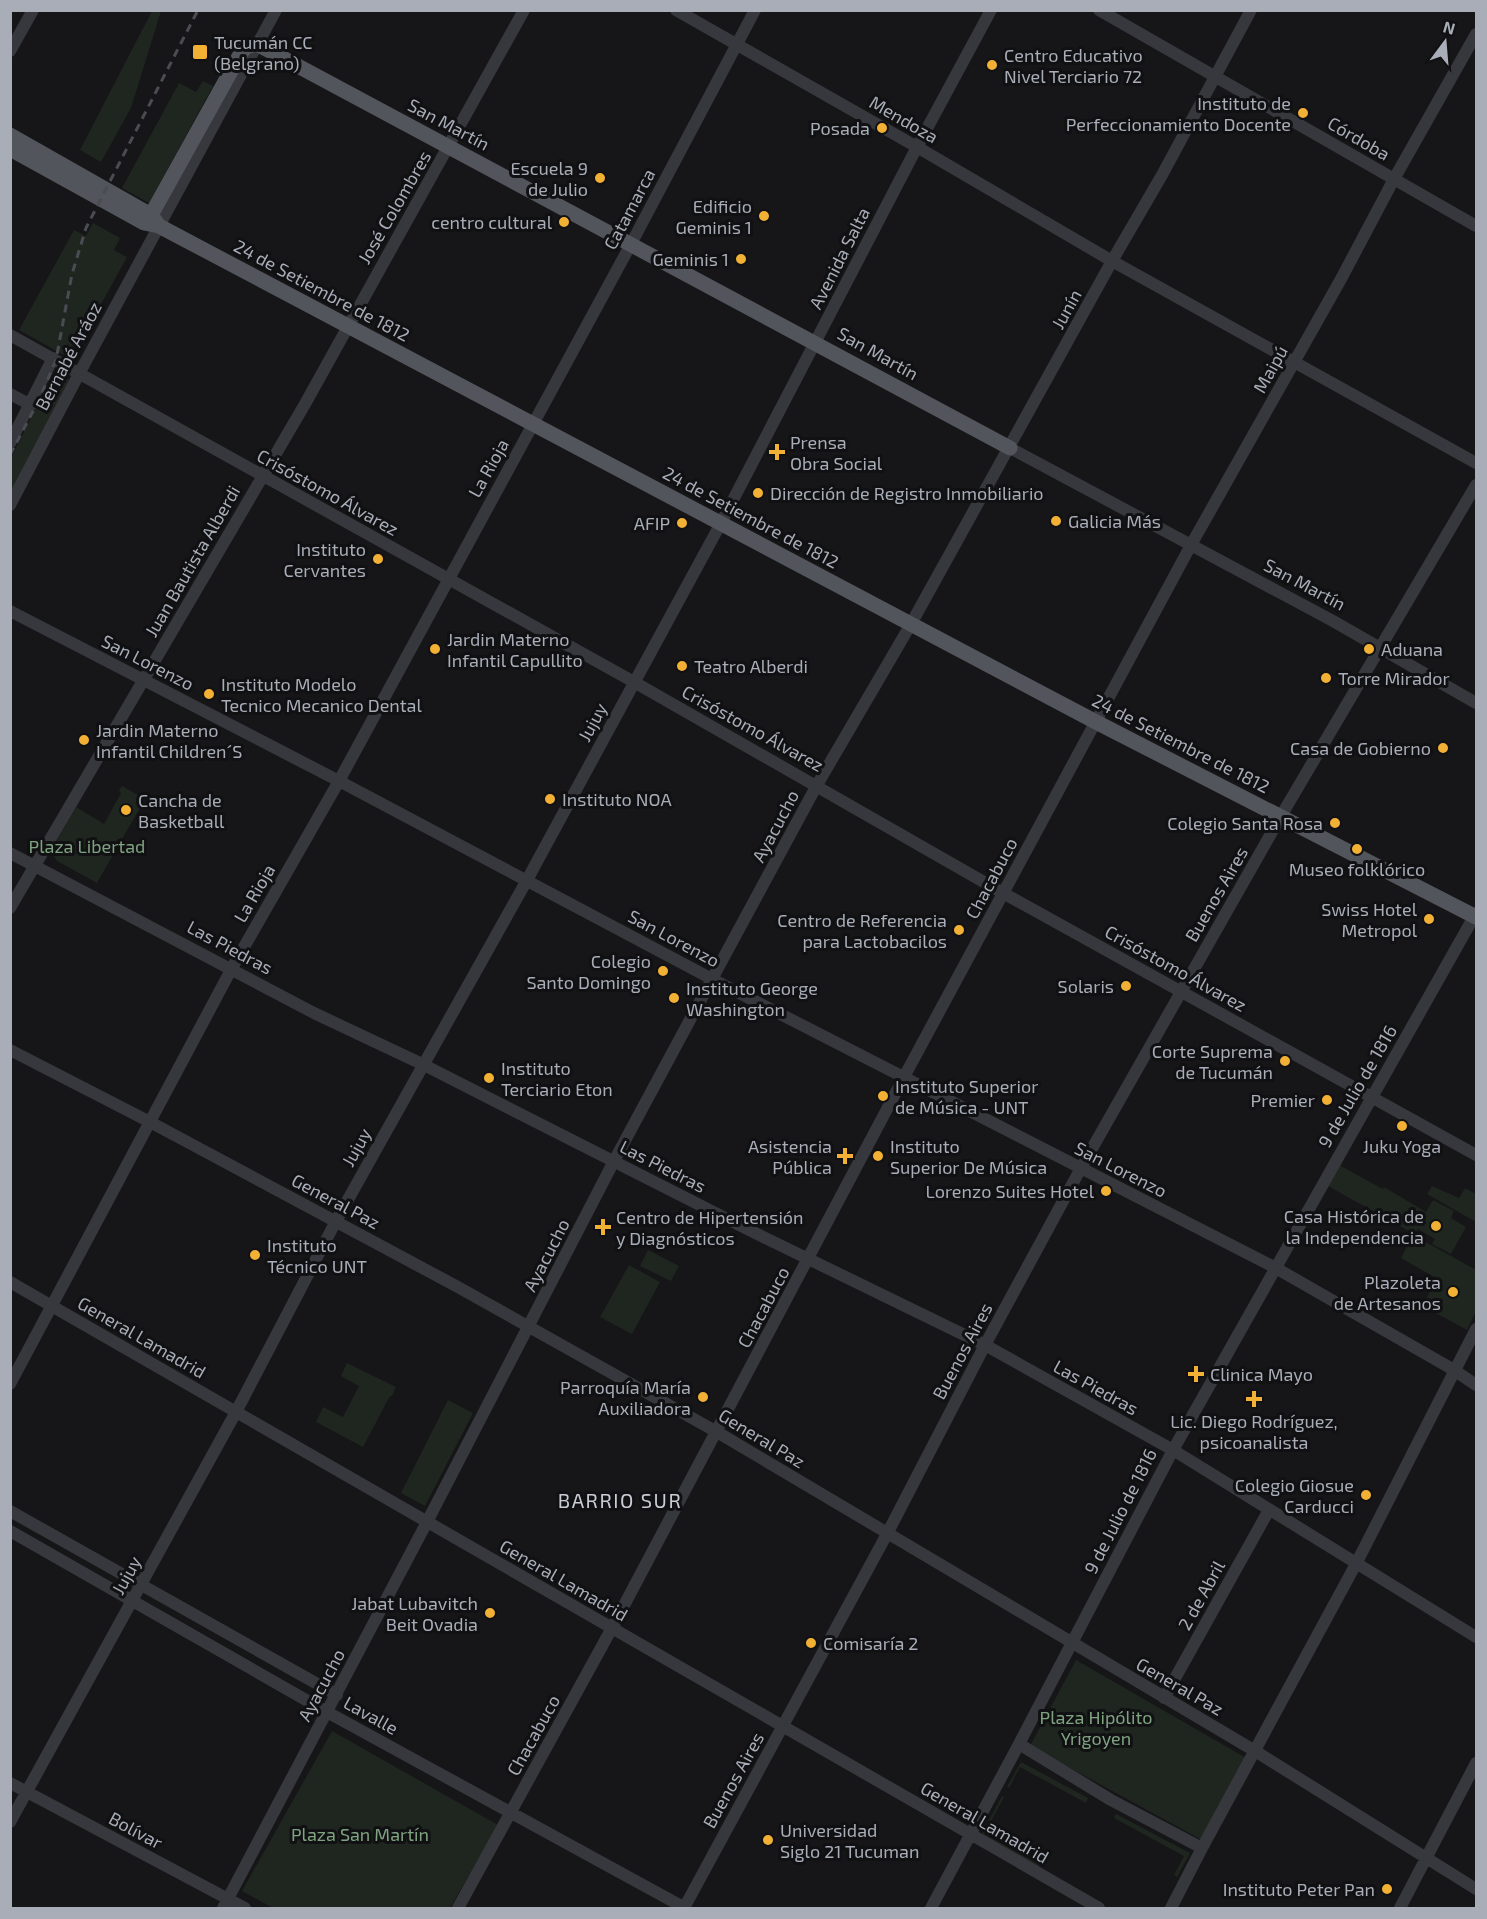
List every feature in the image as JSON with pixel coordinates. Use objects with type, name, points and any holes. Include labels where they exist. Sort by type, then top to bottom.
[{"type":"main road","name":"San Martín","points":[[257,44],[1010,448]]},
{"type":"main road","points":[[155,220],[241,53],[246,47],[257,44]]},
{"type":"main road","name":"24 de Setiembre de 1812","points":[[10,135],[155,220],[348,325],[1096,722],[1476,915]]},
{"type":"main road","name":"24 de Setiembre de 1812","points":[[10,149],[144,223],[155,220]]},
{"type":"street","points":[[10,51],[33,10]]},
{"type":"street","points":[[257,44],[276,10]]},
{"type":"street","name":"José Colombres","points":[[348,325],[524,10]]},
{"type":"street","name":"Mendoza","points":[[676,10],[1112,261],[1476,463]]},
{"type":"street","name":"Catamarca","points":[[533,423],[632,244],[755,10]]},
{"type":"street","name":"Avenida Salta","points":[[722,523],[917,147],[991,10]]},
{"type":"street","name":"Córdoba","points":[[1099,10],[1476,226]]},
{"type":"street","name":"Junín","points":[[911,624],[1162,175],[1251,10]]},
{"type":"street","name":"Maipú","points":[[1096,722],[1191,545],[1476,34]]},
{"type":"street","name":"Bernabé Aráoz","points":[[10,505],[80,372],[155,220]]},
{"type":"street","name":"Juan Bautista Alberdi","points":[[10,908],[263,477],[348,325]]},
{"type":"street","name":"Crisóstomo Álvarez","points":[[10,334],[817,785],[1003,893],[1476,1155]]},
{"type":"street","name":"Bernabé Aráoz","points":[[10,443],[53,358]]},
{"type":"street","points":[[10,394],[31,405]]},
{"type":"street","name":"La Rioja","points":[[10,1384],[232,968],[339,781],[533,423]]},
{"type":"street","name":"San Martín","points":[[1010,448],[1333,621],[1476,703]]},
{"type":"street","name":"Buenos Aires","points":[[684,1908],[887,1534],[985,1345],[1081,1168],[1281,816],[1476,485]]},
{"type":"street","name":"Jujuy","points":[[10,1822],[236,1412],[336,1221],[422,1064],[527,880],[722,523]]},
{"type":"street","name":"San Lorenzo","points":[[10,611],[339,781],[712,979],[1274,1268],[1454,1370],[1476,1385]]},
{"type":"street","name":"Ayacucho","points":[[226,1904],[614,1161],[817,785],[911,624]]},
{"type":"street","name":"Chacabuco","points":[[458,1908],[612,1628],[904,1077],[1096,722]]},
{"type":"street","name":"Las Piedras","points":[[10,853],[314,1012],[985,1345],[1173,1450],[1476,1637]]},
{"type":"street","name":"9 de Julio de 1816","points":[[931,1908],[1173,1450],[1274,1268],[1476,915]]},
{"type":"street","name":"General Paz","points":[[10,1050],[336,1221],[717,1432],[1254,1751],[1476,1889]]},
{"type":"street","name":"General Lamadrid","points":[[10,1282],[1099,1908]]},
{"type":"street","points":[[1171,1908],[1357,1562],[1476,1329]]},
{"type":"street","name":"2 de Abril","points":[[1164,1698],[1269,1510]]},
{"type":"street","name":"Lavalle","points":[[10,1511],[337,1695]]},
{"type":"street","name":"Lavalle","points":[[10,1531],[327,1712],[684,1908]]},
{"type":"street","points":[[1019,1744],[1112,1800],[1202,1848]]},
{"type":"street","points":[[1400,1908],[1476,1763]]},
{"type":"street","name":"Bolívar","points":[[10,1784],[226,1904],[245,1908]]},
{"type":"green space","points":[[152,11],[161,11],[131,108],[101,162],[80,150]]},
{"type":"green space","points":[[203,81],[213,86],[149,203],[122,188],[179,83],[196,92]]},
{"type":"green space","points":[[93,223],[120,238],[114,250],[127,257],[71,359],[19,330],[74,230],[86,236]]},
{"type":"green space","points":[[55,370],[69,380],[11,493],[11,458]]},
{"type":"green space","name":"Plaza Libertad","points":[[122,786],[145,799],[97,883],[57,861],[51,851],[76,807],[104,824],[121,793],[119,791]]},
{"type":"green space","points":[[1339,1165],[1383,1189],[1384,1187],[1426,1212],[1433,1200],[1454,1211],[1451,1218],[1466,1227],[1451,1254],[1432,1244],[1435,1239],[1418,1229],[1414,1234],[1328,1186]]},
{"type":"green space","points":[[1432,1186],[1459,1198],[1465,1188],[1476,1194],[1476,1222],[1427,1194]]},
{"type":"green space","name":"Plazoleta de Artesanos","points":[[1413,1235],[1476,1270],[1476,1311],[1467,1330],[1423,1306],[1436,1278],[1401,1258]]},
{"type":"green space","points":[[648,1250],[679,1266],[671,1281],[640,1266]]},
{"type":"green space","points":[[629,1265],[660,1282],[632,1334],[600,1317]]},
{"type":"green space","points":[[347,1363],[396,1387],[363,1447],[316,1422],[323,1407],[343,1417],[359,1386],[341,1376]]},
{"type":"green space","points":[[448,1400],[473,1413],[425,1506],[401,1493]]},
{"type":"green space","name":"Plaza Hipólito Yrigoyen","points":[[1076,1660],[1248,1759],[1202,1840],[1030,1746]]},
{"type":"green space","name":"Plaza San Martín","points":[[332,1731],[498,1825],[450,1908],[273,1908],[242,1891]]},
{"type":"green space","points":[[1021,1762],[1088,1798],[1086,1803],[1020,1767],[1009,1788],[1007,1787]]},
{"type":"green space","points":[[1002,1796],[1004,1797],[984,1834],[1040,1865],[1038,1868],[981,1835]]},
{"type":"green space","points":[[1116,1814],[1190,1853],[1177,1877],[1174,1875],[1184,1856],[1114,1818]]},
{"type":"railway","points":[[10,455],[39,400],[56,360],[72,274],[86,228],[198,10]]},
{"type":"place","name":"Tucumán CC (Belgrano)","points":[[200,52]]},
{"type":"place","name":"Centro Educativo Nivel Terciario 72","points":[[992,65]]},
{"type":"place","name":"Instituto de Perfeccionamiento Docente","points":[[1303,113]]},
{"type":"place","name":"Posada","points":[[882,128]]},
{"type":"place","name":"Escuela 9 de Julio","points":[[600,178]]},
{"type":"place","name":"Edificio Geminis 1","points":[[764,216]]},
{"type":"place","name":"centro cultural","points":[[564,222]]},
{"type":"place","name":"Geminis 1","points":[[741,259]]},
{"type":"place","name":"Prensa Obra Social","points":[[777,452]]},
{"type":"place","name":"Dirección de Registro Inmobiliario","points":[[758,493]]},
{"type":"place","name":"Galicia Más","points":[[1056,521]]},
{"type":"place","name":"AFIP","points":[[682,523]]},
{"type":"place","name":"Instituto Cervantes","points":[[378,559]]},
{"type":"place","name":"Jardin Materno Infantil Capullito","points":[[435,649]]},
{"type":"place","name":"Aduana","points":[[1369,649]]},
{"type":"place","name":"Teatro Alberdi","points":[[682,666]]},
{"type":"place","name":"Torre Mirador","points":[[1326,678]]},
{"type":"place","name":"Instituto Modelo Tecnico Mecanico Dental","points":[[209,694]]},
{"type":"place","name":"Jardin Materno Infantil Children´S","points":[[84,740]]},
{"type":"place","name":"Casa de Gobierno","points":[[1443,748]]},
{"type":"place","name":"Instituto NOA","points":[[550,799]]},
{"type":"place","name":"Cancha de Basketball","points":[[126,810]]},
{"type":"place","name":"Colegio Santa Rosa","points":[[1335,823]]},
{"type":"place","name":"Museo folklórico","points":[[1357,849]]},
{"type":"place","name":"Swiss Hotel Metropol","points":[[1429,919]]},
{"type":"place","name":"Centro de Referencia para Lactobacilos","points":[[959,930]]},
{"type":"place","name":"Colegio Santo Domingo","points":[[663,971]]},
{"type":"place","name":"Solaris","points":[[1126,986]]},
{"type":"place","name":"Instituto George Washington","points":[[674,998]]},
{"type":"place","name":"Corte Suprema de Tucumán","points":[[1285,1061]]},
{"type":"place","name":"Instituto Terciario Eton","points":[[489,1078]]},
{"type":"place","name":"Instituto Superior de Música - UNT","points":[[883,1096]]},
{"type":"place","name":"Premier","points":[[1327,1100]]},
{"type":"place","name":"Juku Yoga","points":[[1402,1126]]},
{"type":"place","name":"Asistencia Pública","points":[[845,1156]]},
{"type":"place","name":"Instituto Superior De Música","points":[[878,1156]]},
{"type":"place","name":"Lorenzo Suites Hotel","points":[[1106,1191]]},
{"type":"place","name":"Casa Histórica de la Independencia","points":[[1436,1226]]},
{"type":"place","name":"Centro de Hipertensión y Diagnósticos","points":[[603,1227]]},
{"type":"place","name":"Instituto Técnico UNT","points":[[255,1255]]},
{"type":"place","name":"Plazoleta de Artesanos","points":[[1453,1292]]},
{"type":"place","name":"Clinica Mayo","points":[[1196,1374]]},
{"type":"place","name":"Parroquía María Auxiliadora","points":[[703,1397]]},
{"type":"place","name":"Lic. Diego Rodríguez, psicoanalista","points":[[1254,1399]]},
{"type":"place","name":"Colegio Giosue Carducci","points":[[1366,1495]]},
{"type":"place","name":"Jabat Lubavitch Beit Ovadia","points":[[490,1613]]},
{"type":"place","name":"Comisaría 2","points":[[811,1643]]},
{"type":"place","name":"Universidad Siglo 21 Tucuman","points":[[768,1840]]},
{"type":"place","name":"Instituto Peter Pan","points":[[1387,1889]]},
{"type":"district","name":"BARRIO SUR","points":[[620,1500]]}]
